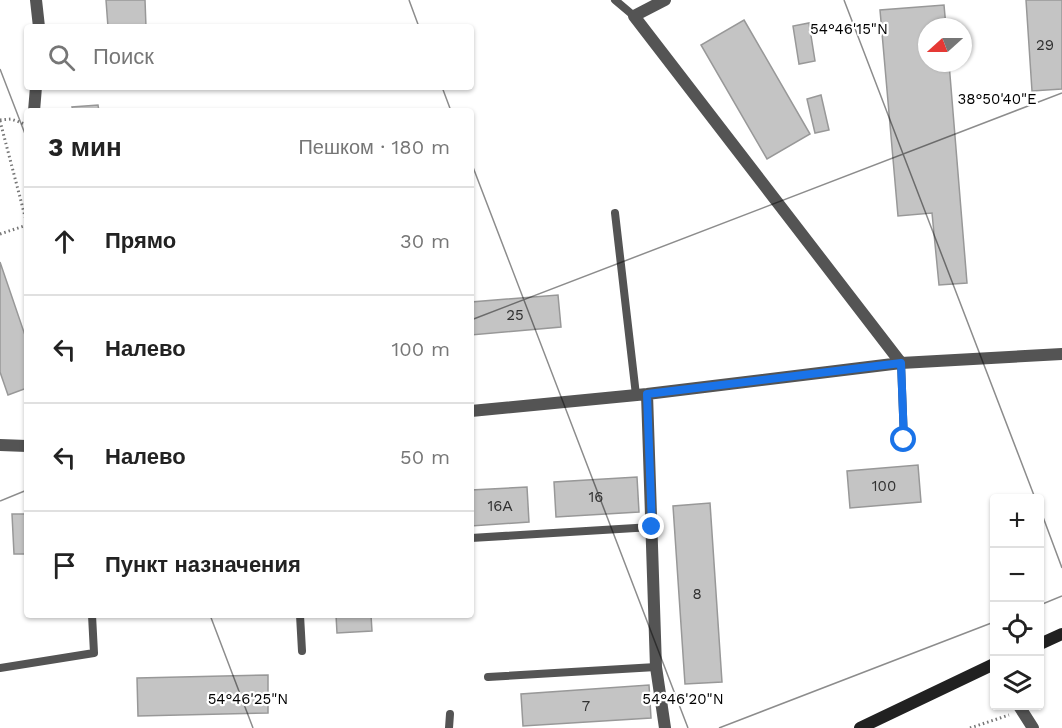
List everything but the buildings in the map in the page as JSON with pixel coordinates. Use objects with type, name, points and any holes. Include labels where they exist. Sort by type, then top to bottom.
[{"type":"street","points":[[36,0],[39,24]]},
{"type":"street","points":[[665,0],[634,16],[901,363]]},
{"type":"street","points":[[34,108],[36,90]]},
{"type":"street","points":[[474,411],[641,395],[901,363],[1062,354]]},
{"type":"street","points":[[641,395],[652,527],[656,667],[665,728]]},
{"type":"street","points":[[0,445],[24,446]]},
{"type":"street","points":[[1044,642],[1062,634]]},
{"type":"street","points":[[860,728],[990,668]]},
{"type":"street","points":[[1021,710],[1033,728]]},
{"type":"lane","points":[[615,0],[634,16]]},
{"type":"lane","points":[[615,213],[641,395]]},
{"type":"lane","points":[[901,363],[904,440]]},
{"type":"lane","points":[[474,538],[652,527]]},
{"type":"lane","points":[[0,668],[94,653],[92,618]]},
{"type":"lane","points":[[300,618],[302,651]]},
{"type":"lane","points":[[488,677],[656,667]]},
{"type":"lane","points":[[449,728],[450,714]]},
{"type":"path","points":[[24,123],[11,119],[0,120],[24,212]]},
{"type":"path","points":[[0,234],[24,225]]},
{"type":"path","points":[[970,728],[1015,710]]},
{"type":"route","points":[[652,527],[647,394],[901,363],[904,440]]}]
